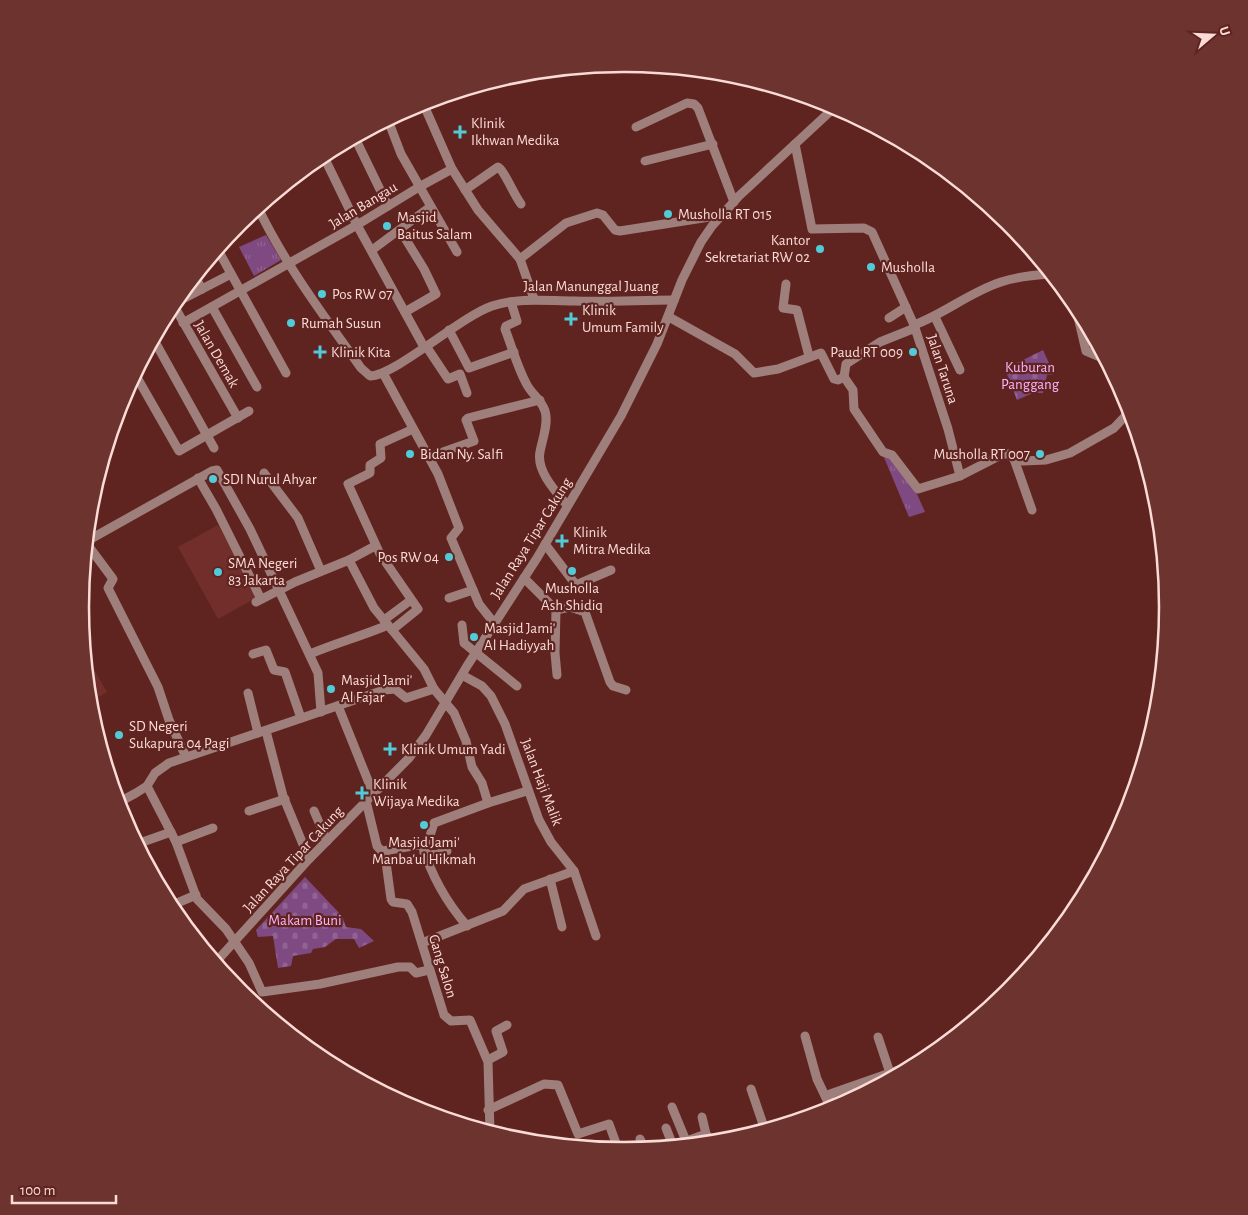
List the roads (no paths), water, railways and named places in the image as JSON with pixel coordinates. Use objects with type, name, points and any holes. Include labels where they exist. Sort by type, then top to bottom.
[{"type":"street","points":[[636,127],[690,103],[698,108],[734,202]]},
{"type":"street","points":[[426,110],[452,169],[465,190],[489,224],[520,259],[534,298]]},
{"type":"street","name":"Jalan Raya Tipar Cakung","points":[[220,958],[309,859],[409,758],[426,735],[494,623],[545,544],[625,408],[669,318],[674,300],[701,242],[734,202],[829,113]]},
{"type":"street","points":[[390,126],[401,154],[430,207],[458,252]]},
{"type":"street","points":[[358,143],[388,206]]},
{"type":"street","points":[[645,161],[713,144]]},
{"type":"street","name":"Jalan Taruna","points":[[795,144],[811,227],[816,230],[868,229],[872,232],[915,326],[948,429],[960,476]]},
{"type":"street","points":[[327,163],[358,225],[425,346],[448,379],[460,374],[468,392]]},
{"type":"street","points":[[465,190],[498,166],[503,170],[511,190],[521,204]]},
{"type":"street","name":"Jalan Bangau","points":[[183,322],[358,225],[452,169]]},
{"type":"street","points":[[762,174],[765,183]]},
{"type":"street","points":[[372,250],[430,207]]},
{"type":"street","points":[[520,259],[566,223],[597,213],[603,215],[615,230],[620,231],[722,215]]},
{"type":"street","points":[[261,214],[288,264],[314,304],[361,368],[370,376],[384,373],[429,457],[453,509],[459,530],[451,538],[481,608],[494,623]]},
{"type":"street","points":[[400,230],[424,268],[436,294],[405,312]]},
{"type":"street","points":[[221,256],[286,373]]},
{"type":"street","points":[[190,295],[231,274]]},
{"type":"street","points":[[1032,510],[1014,459],[1010,454],[1003,454],[960,476],[918,489],[892,455],[883,452],[854,409],[853,390],[844,377],[846,364],[880,342],[935,317],[965,299],[1003,281],[1042,275]]},
{"type":"street","points":[[199,284],[202,289]]},
{"type":"street","points":[[786,284],[782,305],[786,309],[794,308],[797,310],[809,356]]},
{"type":"street","name":"Jalan Manunggal Juang","points":[[384,373],[449,330],[487,308],[534,298],[575,301],[674,300]]},
{"type":"street","points":[[511,302],[517,321],[506,326],[505,329],[529,389],[540,400],[546,413],[540,459],[551,485],[567,506]]},
{"type":"street","points":[[212,306],[257,387]]},
{"type":"street","points":[[889,318],[906,307]]},
{"type":"street","name":"Jalan Demak","points":[[178,312],[238,418]]},
{"type":"street","points":[[935,317],[960,370]]},
{"type":"street","points":[[669,318],[735,354],[754,373],[778,369],[820,353],[834,379],[838,380],[844,377]]},
{"type":"street","points":[[449,330],[469,368],[514,352]]},
{"type":"street","points":[[1081,330],[1086,351],[1095,355]]},
{"type":"street","points":[[158,346],[214,448]]},
{"type":"street","points":[[140,381],[180,452],[249,411]]},
{"type":"street","points":[[429,457],[474,441],[466,420],[468,418],[540,400]]},
{"type":"street","points":[[1014,459],[1031,462],[1070,453],[1114,428],[1124,418]]},
{"type":"street","points":[[310,654],[341,641],[364,636],[418,612],[375,546],[348,484],[370,473],[370,464],[381,458],[380,444],[413,429]]},
{"type":"street","points":[[94,538],[198,478],[217,470],[250,530],[278,591],[294,617],[310,654],[320,679],[321,712]]},
{"type":"street","points":[[264,473],[298,518],[322,571]]},
{"type":"street","points":[[198,478],[216,509],[258,600],[350,560],[375,546]]},
{"type":"street","points":[[545,544],[576,585],[611,570]]},
{"type":"street","points":[[93,550],[113,579],[108,588],[158,687],[169,720],[186,757]]},
{"type":"street","points":[[350,560],[374,608],[424,669],[434,689],[458,721],[472,767],[482,783],[488,803]]},
{"type":"street","points":[[524,578],[556,610],[554,654],[557,675]]},
{"type":"street","points":[[449,598],[473,590]]},
{"type":"street","points":[[388,625],[411,600]]},
{"type":"street","points":[[556,610],[570,607],[585,612],[610,682],[613,686],[626,690]]},
{"type":"street","points":[[462,625],[462,641],[517,686]]},
{"type":"street","points":[[254,654],[266,650],[274,670],[285,672],[301,718]]},
{"type":"street","name":"Jalan Haji Malik","points":[[462,675],[482,686],[491,696],[505,724],[528,791],[546,834],[574,871],[596,936]]},
{"type":"street","points":[[125,799],[147,786],[155,773],[169,763],[388,689],[395,689],[406,698],[434,689]]},
{"type":"street","points":[[248,692],[285,799],[309,859]]},
{"type":"street","points":[[338,706],[373,793]]},
{"type":"street","points":[[147,786],[176,842],[196,896],[200,903],[222,923],[235,942],[249,963],[260,990],[264,992],[320,984],[398,967],[410,967],[416,973],[430,970]]},
{"type":"street","points":[[423,849],[429,839],[434,823],[488,803],[528,791]]},
{"type":"street","points":[[249,811],[285,799]]},
{"type":"street","name":"Gang Salon","points":[[366,801],[376,846],[385,855],[391,899],[393,902],[408,906],[422,943],[444,1015],[451,1021],[470,1020],[488,1060],[489,1125]]},
{"type":"street","points":[[314,811],[328,841]]},
{"type":"street","points":[[176,842],[213,828]]},
{"type":"street","points":[[143,842],[171,832]]},
{"type":"street","points":[[423,849],[454,911],[467,926]]},
{"type":"street","points":[[383,851],[423,849],[435,854],[447,851]]},
{"type":"street","points":[[422,943],[505,911],[524,890],[574,871]]},
{"type":"street","points":[[550,879],[562,927]]},
{"type":"street","points":[[178,903],[196,896]]},
{"type":"street","points":[[488,1060],[503,1052],[496,1030],[507,1025]]},
{"type":"street","points":[[805,1036],[817,1079],[827,1100]]},
{"type":"street","points":[[878,1037],[890,1072]]},
{"type":"street","points":[[827,1100],[830,1094],[883,1076]]},
{"type":"street","points":[[488,1110],[544,1084],[558,1085],[578,1134],[609,1124],[615,1142]]},
{"type":"street","points":[[751,1089],[763,1124]]},
{"type":"street","points":[[672,1107],[685,1139]]},
{"type":"street","points":[[695,1138],[706,1134],[702,1117]]},
{"type":"street","points":[[666,1128],[669,1140]]},
{"type":"place","name":"Klinik Ikhwan Medika","points":[[460,132]]},
{"type":"place","name":"Musholla RT 015","points":[[668,214]]},
{"type":"place","name":"Masjid Baitus Salam","points":[[387,226]]},
{"type":"place","name":"Kantor Sekretariat RW 02","points":[[820,249]]},
{"type":"place","name":"Musholla","points":[[871,267]]},
{"type":"place","name":"Pos RW 07","points":[[322,294]]},
{"type":"place","name":"Klinik Umum Family","points":[[571,319]]},
{"type":"place","name":"Rumah Susun","points":[[291,323]]},
{"type":"place","name":"Klinik Kita","points":[[320,352]]},
{"type":"place","name":"Paud RT 009","points":[[913,352]]},
{"type":"place","name":"Bidan Ny. Salfi","points":[[410,454]]},
{"type":"place","name":"Musholla RT 007","points":[[1040,454]]},
{"type":"place","name":"SDI Nurul Ahyar","points":[[213,479]]},
{"type":"place","name":"Klinik Mitra Medika","points":[[562,541]]},
{"type":"place","name":"Pos RW 04","points":[[449,557]]},
{"type":"place","name":"Musholla Ash Shidiq","points":[[572,571]]},
{"type":"place","name":"SMA Negeri 83 Jakarta","points":[[218,572]]},
{"type":"place","name":"Masjid Jami' Al Hadiyyah","points":[[474,637]]},
{"type":"place","name":"Masjid Jami' Al Fajar","points":[[331,689]]},
{"type":"place","name":"SD Negeri Sukapura 04 Pagi","points":[[119,735]]},
{"type":"place","name":"Klinik Umum Yadi","points":[[390,749]]},
{"type":"place","name":"Klinik Wijaya Medika","points":[[362,793]]},
{"type":"place","name":"Masjid Jami' Manba'ul Hikmah","points":[[424,825]]},
{"type":"park label","name":"Kuburan Panggang","points":[[1030,376]]},
{"type":"park label","name":"Makam Buni","points":[[305,920]]}]
